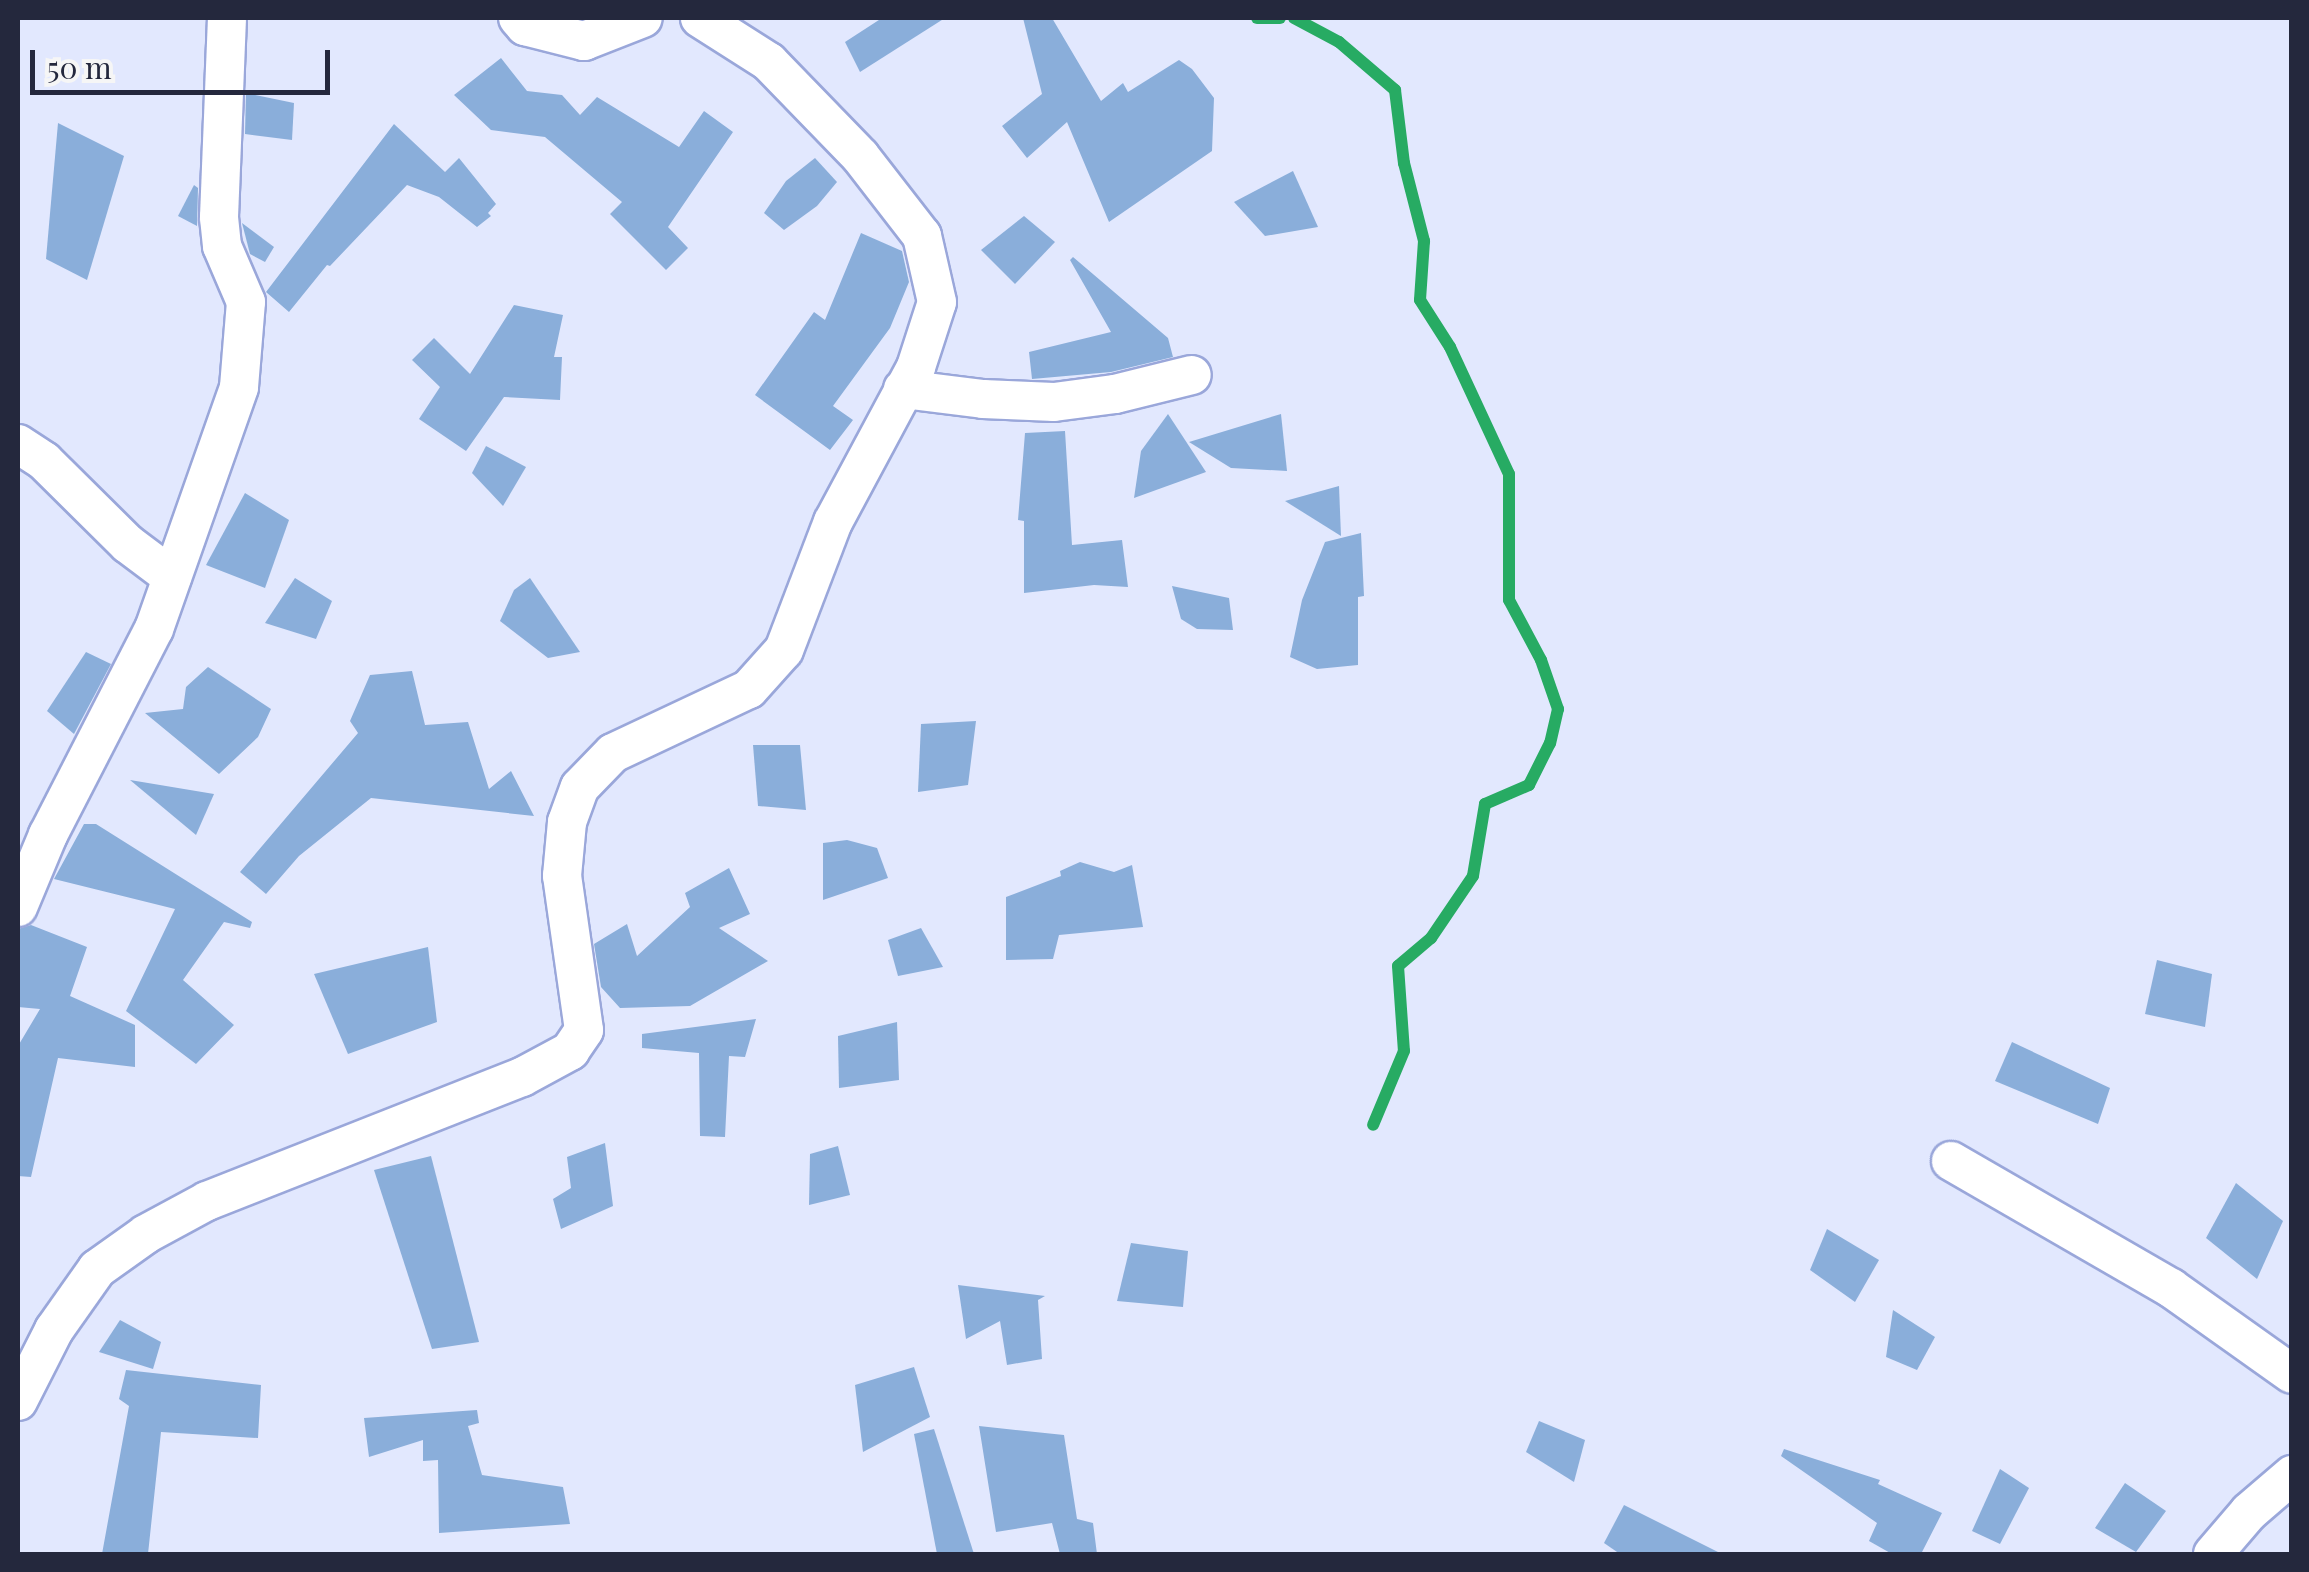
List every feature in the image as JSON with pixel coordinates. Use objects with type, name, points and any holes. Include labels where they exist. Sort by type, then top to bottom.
[{"type":"street","points":[[18,907],[48,836],[154,629],[239,387],[246,302],[222,246],[219,217],[227,18]]},
{"type":"street","points":[[518,18],[525,26],[584,41],[643,18]]},
{"type":"street","points":[[18,1401],[54,1330],[97,1269],[146,1234],[207,1201],[522,1077],[570,1050],[584,1030],[562,876],[567,822],[580,786],[612,753],[749,690],[784,650],[833,522],[916,367],[937,302],[922,236],[860,156],[769,62],[700,18]]},
{"type":"street","points":[[903,389],[983,400],[1054,402],[1115,394],[1192,375]]},
{"type":"street","points":[[18,444],[44,462],[128,544],[172,577]]},
{"type":"street","points":[[1951,1161],[2171,1288],[2292,1374]]},
{"type":"street","points":[[2213,1554],[2249,1512],[2292,1476]]},
{"type":"building","points":[[882,18],[945,18],[860,72],[845,42]]},
{"type":"building","points":[[1023,18],[1052,18],[1101,101],[1123,83],[1128,92],[1179,60],[1192,69],[1214,98],[1212,151],[1109,222],[1067,122],[1027,158],[1002,126],[1042,94]]},
{"type":"building","points":[[501,58],[527,91],[562,95],[580,115],[597,97],[679,147],[704,111],[733,132],[668,227],[688,248],[666,270],[610,214],[622,202],[545,137],[491,130],[454,95]]},
{"type":"building","points":[[246,93],[294,103],[292,140],[245,134]]},
{"type":"building","points":[[58,123],[124,156],[87,280],[46,259]]},
{"type":"building","points":[[394,124],[445,172],[459,158],[496,204],[488,213],[491,216],[477,227],[439,197],[407,185],[327,265],[289,312],[266,292]]},
{"type":"building","points":[[815,158],[837,182],[817,206],[784,230],[764,213],[786,181]]},
{"type":"building","points":[[1293,171],[1318,227],[1265,236],[1234,202]]},
{"type":"building","points":[[194,185],[198,188],[197,226],[178,216]]},
{"type":"building","points":[[1024,216],[1055,242],[1015,284],[981,250]]},
{"type":"building","points":[[242,223],[274,247],[265,262],[250,254]]},
{"type":"building","points":[[861,233],[902,251],[909,282],[890,328],[833,406],[853,420],[830,450],[755,395],[814,312],[825,320]]},
{"type":"building","points":[[1073,257],[1168,338],[1173,357],[1111,372],[1032,379],[1029,352],[1111,332],[1070,260]]},
{"type":"building","points":[[514,305],[563,315],[554,357],[562,357],[560,400],[504,397],[466,451],[419,419],[440,387],[412,360],[434,338],[470,374]]},
{"type":"building","points":[[1168,414],[1206,472],[1134,498],[1141,451]]},
{"type":"building","points":[[1281,414],[1287,471],[1231,468],[1189,442]]},
{"type":"building","points":[[1065,431],[1072,545],[1122,540],[1128,587],[1094,585],[1024,593],[1024,521],[1018,520],[1025,433]]},
{"type":"building","points":[[486,446],[526,467],[503,506],[472,473]]},
{"type":"building","points":[[1339,486],[1341,536],[1285,501]]},
{"type":"building","points":[[245,493],[289,520],[265,588],[206,565]]},
{"type":"building","points":[[1361,533],[1364,596],[1358,597],[1358,665],[1317,669],[1290,657],[1302,600],[1325,542]]},
{"type":"building","points":[[295,578],[332,601],[316,639],[265,623]]},
{"type":"building","points":[[530,578],[580,652],[548,658],[500,621],[514,590]]},
{"type":"building","points":[[1172,586],[1229,598],[1233,630],[1197,629],[1181,619]]},
{"type":"building","points":[[86,652],[111,664],[74,734],[47,711]]},
{"type":"building","points":[[208,667],[271,709],[258,737],[219,774],[145,713],[183,709],[186,687]]},
{"type":"building","points":[[412,671],[425,725],[468,722],[489,789],[511,771],[534,816],[371,798],[299,856],[266,894],[240,872],[358,733],[350,721],[370,675]]},
{"type":"building","points":[[976,721],[968,785],[918,792],[921,724]]},
{"type":"building","points":[[753,745],[800,745],[806,810],[758,806]]},
{"type":"building","points":[[130,780],[214,794],[196,835]]},
{"type":"building","points":[[84,824],[96,824],[252,922],[250,928],[224,922],[183,980],[234,1025],[196,1064],[126,1011],[175,909],[54,879]]},
{"type":"building","points":[[847,840],[877,848],[888,878],[823,900],[823,843]]},
{"type":"building","points":[[1080,862],[1114,872],[1132,865],[1143,927],[1059,935],[1053,959],[1006,960],[1006,897],[1061,876],[1060,871]]},
{"type":"building","points":[[729,868],[750,914],[719,928],[768,961],[690,1006],[620,1008],[601,987],[594,944],[627,924],[637,956],[690,907],[685,893]]},
{"type":"building","points":[[31,925],[87,947],[70,996],[135,1025],[135,1067],[58,1058],[31,1177],[18,1176],[18,1046],[40,1009],[18,1007],[18,929]]},
{"type":"building","points":[[921,928],[943,967],[898,976],[888,940]]},
{"type":"building","points":[[428,947],[437,1022],[348,1054],[314,974]]},
{"type":"building","points":[[2157,960],[2212,974],[2205,1027],[2145,1014]]},
{"type":"building","points":[[756,1019],[745,1057],[729,1056],[725,1137],[700,1136],[699,1053],[642,1048],[642,1034]]},
{"type":"building","points":[[897,1022],[899,1080],[839,1088],[838,1036]]},
{"type":"building","points":[[2012,1042],[2110,1088],[2098,1124],[1995,1081]]},
{"type":"building","points":[[605,1143],[613,1206],[561,1229],[553,1199],[571,1188],[567,1157]]},
{"type":"building","points":[[838,1146],[850,1195],[809,1205],[810,1154]]},
{"type":"building","points":[[431,1156],[479,1342],[432,1349],[374,1170]]},
{"type":"building","points":[[2236,1183],[2283,1221],[2257,1279],[2206,1238]]},
{"type":"building","points":[[1827,1229],[1879,1260],[1855,1302],[1810,1270]]},
{"type":"building","points":[[1131,1243],[1188,1251],[1183,1307],[1117,1301]]},
{"type":"building","points":[[958,1285],[1045,1296],[1038,1300],[1042,1359],[1007,1365],[1000,1321],[966,1339]]},
{"type":"building","points":[[1893,1310],[1935,1337],[1917,1370],[1886,1357]]},
{"type":"building","points":[[120,1320],[161,1342],[153,1369],[99,1352]]},
{"type":"building","points":[[914,1367],[930,1417],[863,1452],[855,1385]]},
{"type":"building","points":[[126,1370],[261,1385],[258,1438],[161,1432],[148,1554],[102,1554],[129,1406],[119,1399]]},
{"type":"building","points":[[477,1410],[479,1423],[468,1426],[482,1475],[563,1487],[570,1524],[439,1533],[438,1460],[423,1461],[423,1440],[369,1457],[364,1418]]},
{"type":"building","points":[[1539,1421],[1585,1440],[1574,1482],[1526,1452]]},
{"type":"building","points":[[979,1426],[1064,1435],[1077,1519],[1093,1523],[1097,1554],[1060,1554],[1052,1523],[996,1532]]},
{"type":"building","points":[[934,1429],[974,1554],[937,1554],[914,1434]]},
{"type":"building","points":[[1784,1449],[1880,1480],[1878,1484],[1942,1513],[1921,1554],[1892,1554],[1869,1541],[1877,1523],[1781,1456]]},
{"type":"building","points":[[2000,1469],[2029,1488],[2000,1544],[1972,1531]]},
{"type":"building","points":[[2125,1483],[2166,1511],[2136,1552],[2095,1528]]},
{"type":"building","points":[[1624,1505],[1722,1554],[1620,1554],[1604,1543]]},
{"type":"waterway","points":[[1257,18],[1280,18]]},
{"type":"waterway","points":[[1294,18],[1339,42],[1395,90],[1404,163],[1424,241],[1420,300],[1450,347],[1509,474],[1509,600],[1541,660],[1558,709],[1550,743],[1529,785],[1485,804],[1473,876],[1431,938],[1398,966],[1404,1051],[1373,1125]]}]
